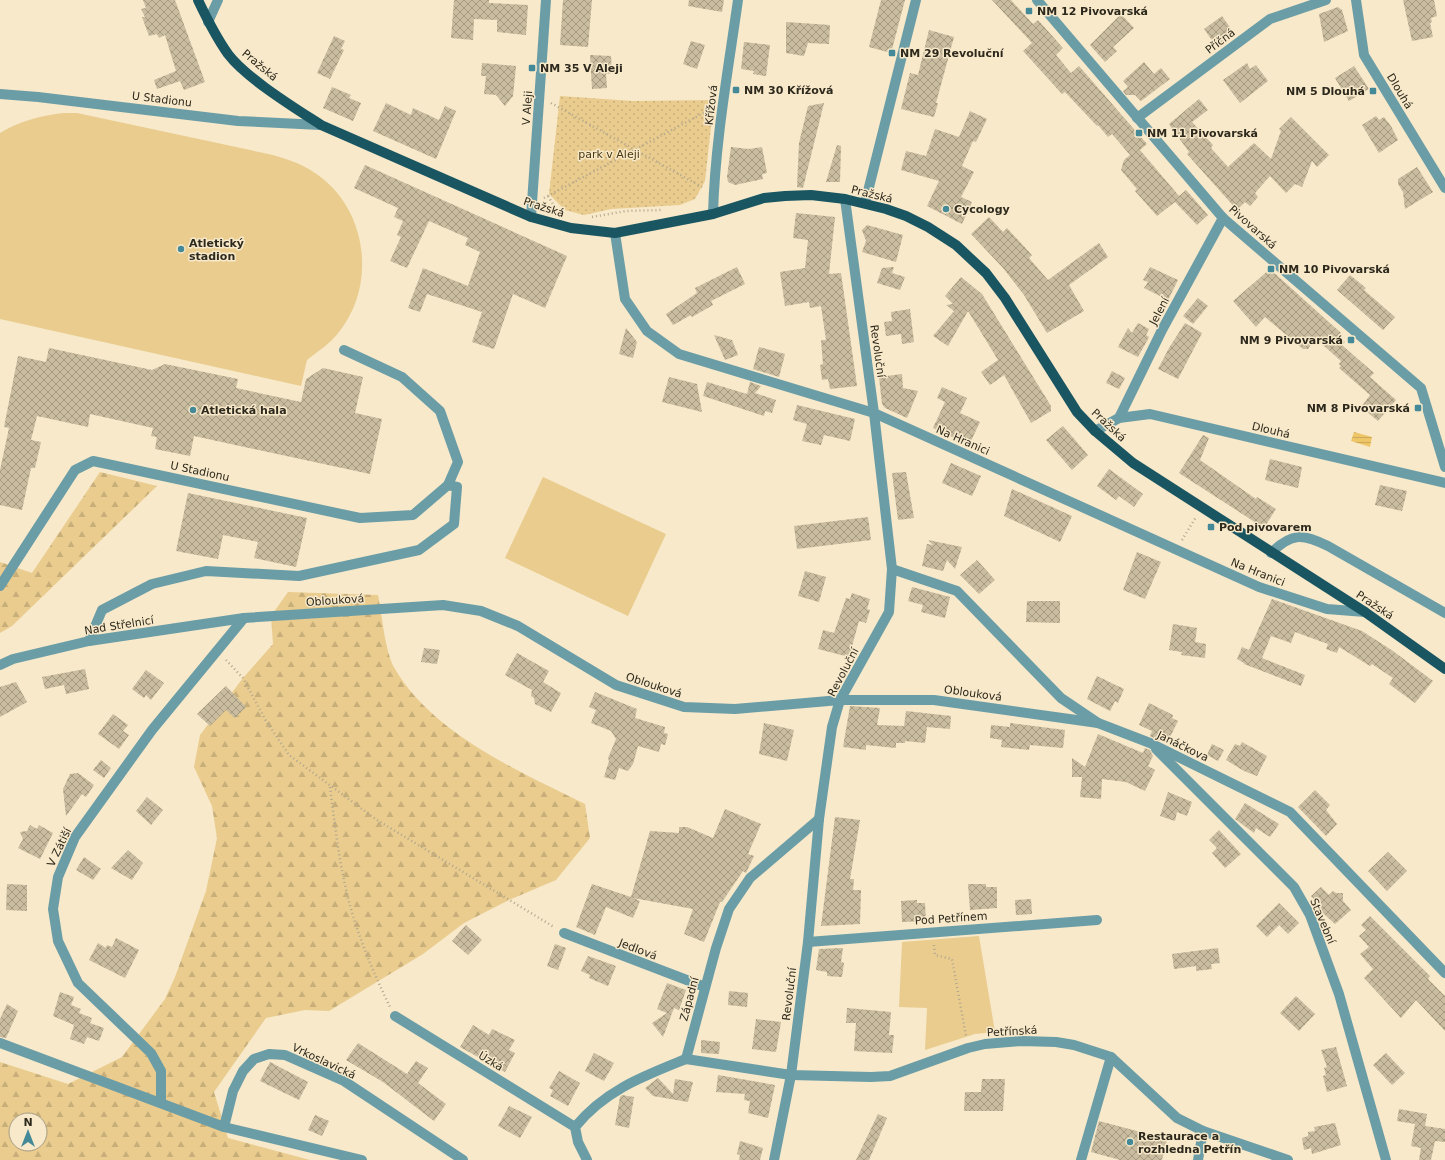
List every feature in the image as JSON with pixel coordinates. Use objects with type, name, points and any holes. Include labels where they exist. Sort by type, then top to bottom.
[{"type":"main road","name":"Pražská","points":[[198,0],[208,22],[229,55],[251,75],[321,125],[531,217],[570,228],[615,233],[713,214],[764,198],[811,195],[864,203],[906,216],[928,227],[956,245],[986,273],[1005,298],[1077,412],[1095,431],[1133,463],[1365,612],[1445,668]]},
{"type":"street","points":[[208,22],[218,0]]},
{"type":"street","name":"V Aleji","points":[[531,217],[546,0]]},
{"type":"street","name":"Křížová","points":[[713,214],[713,192],[723,102],[738,0]]},
{"type":"street","points":[[864,203],[916,0]]},
{"type":"street","name":"Pivovarská","points":[[1037,0],[1223,218],[1421,388],[1445,467]]},
{"type":"street","name":"Příčná","points":[[1137,118],[1270,19],[1326,0]]},
{"type":"street","name":"Dlouhá","points":[[1356,0],[1364,55],[1445,188]]},
{"type":"street","name":"U Stadionu","points":[[0,94],[238,120],[321,125]]},
{"type":"street","name":"Revoluční","points":[[774,1160],[791,1075],[808,942],[819,819],[832,727],[840,700],[889,612],[892,569],[874,413],[845,199]]},
{"type":"street","name":"Jelení","points":[[1119,418],[1162,330],[1223,218]]},
{"type":"street","name":"Na Hranici","points":[[615,233],[625,299],[647,331],[679,354],[874,413],[1259,587],[1327,610],[1365,612]]},
{"type":"street","name":"U Stadionu","points":[[0,586],[75,470],[93,461],[360,518],[413,515],[448,485],[458,462],[440,411],[402,377],[344,350]]},
{"type":"street","name":"Dlouhá","points":[[1095,431],[1119,418],[1150,414],[1445,483]]},
{"type":"street","points":[[89,641],[102,610],[152,584],[206,571],[299,576],[419,550],[454,524],[457,487],[448,485]]},
{"type":"street","points":[[1272,553],[1282,542],[1294,537],[1308,536],[1445,613]]},
{"type":"street","name":"Janáčkova","points":[[892,569],[957,591],[1061,698],[1098,723],[1150,743],[1290,812],[1445,973]]},
{"type":"street","name":"Oblouková","points":[[244,618],[443,605],[481,611],[518,626],[616,685],[684,707],[735,709],[840,700],[934,700],[1098,723]]},
{"type":"street","name":"Nad Střelnicí","points":[[0,665],[13,660],[89,641],[244,618]]},
{"type":"street","name":"V Zátiší","points":[[161,1102],[161,1071],[152,1052],[78,984],[58,941],[53,909],[58,877],[75,837],[152,730],[244,618]]},
{"type":"street","name":"Stavební","points":[[1150,743],[1294,887],[1310,915],[1339,994],[1386,1160]]},
{"type":"street","name":"Západní","points":[[686,1059],[705,987],[729,909],[750,878],[819,819]]},
{"type":"street","name":"Pod Petřínem","points":[[808,942],[1097,920]]},
{"type":"street","name":"Jedlová","points":[[564,933],[705,987]]},
{"type":"street","name":"Úzká","points":[[395,1016],[575,1127]]},
{"type":"street","name":"Petřínská","points":[[686,1059],[791,1075],[871,1077],[890,1076],[968,1048],[1003,1042],[1038,1041],[1074,1045],[1111,1057],[1177,1118],[1204,1131],[1288,1160]]},
{"type":"street","points":[[0,1043],[161,1102],[224,1127],[362,1160]]},
{"type":"street","name":"Vrkoslavická","points":[[224,1127],[233,1091],[243,1071],[254,1059],[269,1054],[285,1055],[344,1081],[463,1160]]},
{"type":"street","points":[[1081,1160],[1111,1057]]},
{"type":"street","points":[[587,1160],[578,1142],[575,1127],[587,1112],[628,1083],[686,1059]]},
{"type":"street","points":[[1198,1160],[1204,1131]]},
{"type":"path","points":[[540,97],[637,149],[703,187],[702,194]]},
{"type":"path","points":[[532,204],[723,102]]},
{"type":"path","points":[[548,196],[556,210],[562,213]]},
{"type":"path","points":[[587,218],[626,211],[664,210]]},
{"type":"path","points":[[1186,534],[1201,508]]},
{"type":"path","points":[[218,651],[243,678],[266,721],[289,755],[330,787],[377,820],[564,933]]},
{"type":"path","points":[[330,787],[343,872],[355,924],[375,975],[395,1016]]},
{"type":"path","points":[[934,949],[935,955],[952,959],[968,1048]]},
{"type":"green space","name":"park v Aleji","points":[[560,96],[633,101],[714,100],[705,181],[695,199],[680,205],[611,209],[584,215],[565,210],[549,194]]},
{"type":"green space","name":"Atletický stadion","points":[[63,113],[77,113],[273,155],[307,168],[331,186],[345,204],[355,224],[361,246],[362,268],[359,291],[351,312],[339,332],[328,344],[307,360],[301,386],[0,319],[0,133],[15,125],[30,120]]},
{"type":"green space","points":[[100,472],[157,486],[12,626],[0,633],[0,562],[32,573]]},
{"type":"green space","points":[[543,477],[666,534],[628,616],[505,558]]},
{"type":"green space","points":[[288,592],[378,595],[386,644],[392,662],[395,669],[411,692],[432,713],[455,732],[480,749],[533,779],[585,804],[590,838],[556,880],[509,900],[464,923],[423,954],[329,1011],[305,1010],[266,1018],[214,1092],[228,1138],[310,1160],[0,1160],[0,1062],[68,1084],[122,1057],[165,999],[175,977],[206,891],[217,838],[212,806],[194,767],[200,735],[243,678],[273,644],[271,616]]},
{"type":"green space","points":[[979,936],[995,1032],[975,1034],[925,1050],[927,1008],[899,1007],[902,942]]},
{"type":"shaded area","points":[[1354,432],[1372,437],[1370,447],[1351,441]]},
{"type":"building","points":[[143,0],[175,0],[205,82],[184,90],[180,81],[157,89],[154,80],[176,71],[165,35],[159,38],[157,34],[149,36],[142,17],[145,17],[141,9],[146,8]]},
{"type":"building","points":[[454,0],[489,0],[489,3],[528,5],[526,35],[497,32],[497,20],[474,19],[473,40],[451,38]]},
{"type":"building","points":[[563,0],[592,0],[588,47],[560,45]]},
{"type":"building","points":[[689,0],[724,0],[722,12],[688,6]]},
{"type":"building","points":[[881,0],[905,0],[891,53],[869,47]]},
{"type":"building","points":[[992,0],[1011,0],[1033,24],[1038,20],[1063,48],[1056,55],[1071,73],[1079,66],[1147,144],[1140,150],[1179,196],[1186,190],[1208,215],[1197,225],[1175,202],[1157,216],[1135,191],[1137,189],[1121,170],[1124,160],[1130,155],[1112,134],[1108,137],[1065,92],[1062,94],[1023,51],[1032,43]]},
{"type":"building","points":[[1403,0],[1434,0],[1437,16],[1431,18],[1432,22],[1430,23],[1433,37],[1412,41]]},
{"type":"building","points":[[1338,7],[1342,10],[1348,31],[1324,42],[1319,14]]},
{"type":"building","points":[[1121,14],[1134,28],[1113,47],[1117,51],[1105,62],[1090,45]]},
{"type":"building","points":[[1222,16],[1234,33],[1216,46],[1204,29]]},
{"type":"building","points":[[786,22],[830,25],[829,44],[808,43],[804,56],[786,53]]},
{"type":"building","points":[[929,30],[954,37],[936,103],[938,103],[934,117],[901,109],[910,73],[918,75]]},
{"type":"building","points":[[334,36],[345,41],[341,49],[344,50],[330,79],[317,73]]},
{"type":"building","points":[[691,41],[705,45],[697,69],[683,64]]},
{"type":"building","points":[[744,42],[770,45],[766,76],[753,74],[754,71],[741,69]]},
{"type":"building","points":[[590,55],[611,56],[612,73],[606,74],[607,88],[592,89]]},
{"type":"building","points":[[1144,62],[1154,74],[1161,68],[1170,79],[1141,101],[1135,95],[1126,95],[1123,91],[1128,87],[1123,81]]},
{"type":"building","points":[[482,63],[516,66],[513,96],[505,106],[496,95],[484,94],[486,76],[481,76]]},
{"type":"building","points":[[1247,63],[1250,69],[1256,65],[1268,81],[1240,103],[1223,80]]},
{"type":"building","points":[[1354,66],[1369,89],[1349,101],[1335,78]]},
{"type":"building","points":[[332,87],[351,95],[349,98],[361,103],[353,121],[323,108]]},
{"type":"building","points":[[1199,99],[1208,110],[1192,122],[1213,145],[1211,148],[1228,167],[1254,143],[1271,159],[1281,131],[1279,129],[1291,117],[1329,155],[1317,167],[1312,161],[1302,187],[1295,184],[1286,193],[1270,176],[1255,193],[1258,197],[1250,206],[1245,202],[1237,210],[1187,154],[1189,152],[1169,124]]},
{"type":"building","points":[[386,103],[411,115],[413,108],[439,120],[445,106],[456,111],[436,159],[373,131]]},
{"type":"building","points":[[824,103],[803,188],[797,187],[799,143],[808,106]]},
{"type":"building","points":[[970,111],[987,119],[976,142],[973,141],[962,166],[974,172],[961,197],[972,202],[962,224],[927,206],[939,181],[901,170],[906,151],[926,156],[935,129],[959,137]]},
{"type":"building","points":[[1376,116],[1379,120],[1384,117],[1391,126],[1398,140],[1379,153],[1362,125]]},
{"type":"building","points":[[837,145],[841,146],[840,182],[826,182]]},
{"type":"building","points":[[731,147],[749,149],[762,147],[767,173],[762,174],[763,179],[735,185],[728,182],[727,177]]},
{"type":"building","points":[[365,165],[567,256],[545,308],[513,294],[494,349],[472,342],[482,312],[427,294],[420,312],[408,308],[423,268],[468,286],[480,252],[465,245],[468,238],[429,221],[407,268],[390,261],[401,237],[397,235],[403,221],[394,217],[398,208],[354,188]]},
{"type":"building","points":[[1417,167],[1433,192],[1405,209],[1403,192],[1398,184],[1398,179]]},
{"type":"building","points":[[796,213],[835,217],[829,274],[841,273],[857,386],[830,389],[828,379],[822,380],[820,365],[823,364],[821,340],[826,340],[821,306],[810,308],[809,302],[785,306],[780,272],[805,268],[808,240],[793,238]]},
{"type":"building","points":[[989,217],[1003,232],[1007,228],[1032,255],[1029,258],[1048,280],[1099,243],[1108,257],[1069,285],[1084,311],[1047,333],[1024,295],[1003,268],[971,234]]},
{"type":"building","points":[[867,225],[903,235],[896,262],[862,252],[866,241],[862,230]]},
{"type":"building","points":[[737,267],[745,284],[711,301],[713,305],[692,317],[691,315],[673,325],[666,314],[697,293],[695,288]]},
{"type":"building","points":[[894,267],[892,273],[905,277],[900,290],[877,283],[882,268]]},
{"type":"building","points":[[1150,267],[1178,280],[1168,300],[1144,288],[1148,282],[1143,280]]},
{"type":"building","points":[[1270,269],[1341,333],[1338,335],[1345,342],[1342,345],[1374,373],[1370,377],[1396,400],[1378,421],[1361,407],[1370,395],[1339,368],[1341,366],[1339,364],[1341,361],[1315,338],[1308,349],[1303,349],[1265,317],[1256,327],[1233,301]]},
{"type":"building","points":[[1350,275],[1366,288],[1364,290],[1395,317],[1383,330],[1337,290]]},
{"type":"building","points":[[961,277],[982,294],[1051,406],[1051,411],[1031,423],[1004,375],[990,385],[981,372],[998,360],[968,311],[948,346],[933,336],[954,311],[946,305],[953,304],[945,296]]},
{"type":"building","points":[[1198,298],[1208,306],[1193,324],[1183,316]]},
{"type":"building","points":[[910,309],[914,342],[902,344],[901,334],[886,336],[884,322],[892,321],[891,312]]},
{"type":"building","points":[[1138,323],[1149,329],[1146,335],[1149,337],[1138,357],[1118,347],[1128,328],[1132,333]]},
{"type":"building","points":[[1185,323],[1202,333],[1178,379],[1158,369]]},
{"type":"building","points":[[626,328],[637,342],[633,358],[619,354]]},
{"type":"building","points":[[714,335],[732,340],[738,355],[725,360]]},
{"type":"building","points":[[759,347],[785,354],[779,377],[753,369]]},
{"type":"building","name":"Atletická hala","points":[[49,348],[152,370],[165,364],[238,379],[236,388],[301,402],[306,379],[323,368],[363,377],[355,413],[382,419],[370,474],[194,436],[190,456],[155,449],[157,437],[151,436],[153,428],[90,414],[88,427],[37,416],[31,440],[41,442],[35,468],[31,468],[22,510],[0,505],[0,470],[9,428],[4,427],[18,356],[46,362]]},
{"type":"building","points":[[1112,371],[1125,378],[1119,389],[1106,383]]},
{"type":"building","points":[[902,374],[903,388],[918,391],[907,418],[885,408],[882,404],[879,377]]},
{"type":"building","points":[[669,377],[697,384],[702,412],[662,402]]},
{"type":"building","points":[[707,382],[747,394],[750,382],[761,386],[755,393],[776,400],[772,413],[765,411],[764,416],[703,396]]},
{"type":"building","points":[[942,387],[967,398],[960,413],[980,422],[969,445],[933,428],[945,402],[937,398]]},
{"type":"building","points":[[797,405],[855,419],[850,441],[824,435],[821,445],[802,441],[807,424],[793,420]]},
{"type":"building","points":[[1063,426],[1088,455],[1072,470],[1046,440]]},
{"type":"building","points":[[1203,435],[1209,438],[1200,460],[1256,499],[1257,497],[1276,509],[1264,528],[1179,473]]},
{"type":"building","points":[[1270,459],[1302,467],[1298,488],[1265,480]]},
{"type":"building","points":[[951,463],[981,476],[972,496],[942,483]]},
{"type":"building","points":[[1109,469],[1143,494],[1134,507],[1119,496],[1116,500],[1097,486]]},
{"type":"building","points":[[906,472],[914,518],[898,520],[892,473]]},
{"type":"building","points":[[1380,485],[1407,491],[1402,511],[1375,505]]},
{"type":"building","points":[[1012,489],[1072,516],[1060,542],[1004,516]]},
{"type":"building","points":[[188,493],[307,518],[296,567],[254,558],[258,542],[223,535],[218,559],[176,551]]},
{"type":"building","points":[[868,517],[871,540],[797,549],[794,526]]},
{"type":"building","points":[[928,540],[962,547],[955,569],[947,560],[943,571],[922,566],[927,544],[933,545]]},
{"type":"building","points":[[1137,552],[1161,562],[1145,599],[1123,590]]},
{"type":"building","points":[[977,560],[995,580],[979,594],[960,575]]},
{"type":"building","points":[[805,571],[826,577],[819,602],[798,596]]},
{"type":"building","points":[[912,587],[950,597],[945,618],[921,612],[923,605],[908,601]]},
{"type":"building","points":[[852,593],[870,599],[867,609],[870,610],[866,623],[859,621],[849,657],[818,649],[823,630],[834,633],[846,598],[850,599]]},
{"type":"building","points":[[1272,599],[1362,631],[1393,651],[1433,681],[1415,703],[1389,684],[1393,678],[1372,664],[1370,666],[1339,647],[1337,653],[1326,649],[1328,644],[1295,632],[1291,643],[1271,636],[1262,658],[1305,675],[1301,686],[1244,664],[1237,659],[1242,647],[1249,650]]},
{"type":"building","points":[[1027,601],[1060,601],[1060,623],[1026,622]]},
{"type":"building","points":[[1173,624],[1197,628],[1195,642],[1206,644],[1205,658],[1181,655],[1182,652],[1169,650]]},
{"type":"building","points":[[424,648],[440,650],[437,664],[421,662]]},
{"type":"building","points":[[517,653],[549,671],[543,682],[561,693],[551,712],[535,704],[534,698],[531,696],[532,690],[505,675]]},
{"type":"building","points":[[85,669],[89,689],[66,694],[64,685],[45,689],[42,677]]},
{"type":"building","points":[[146,670],[164,683],[151,700],[146,695],[144,698],[132,689]]},
{"type":"building","points":[[1097,676],[1124,689],[1118,703],[1115,701],[1110,711],[1087,699]]},
{"type":"building","points":[[16,682],[27,702],[0,717],[0,687]]},
{"type":"building","points":[[226,686],[246,707],[235,718],[226,710],[210,726],[197,714]]},
{"type":"building","points":[[595,692],[637,709],[635,718],[665,727],[664,733],[668,734],[665,745],[661,744],[659,752],[638,746],[633,764],[628,771],[619,768],[615,780],[604,777],[609,761],[608,758],[616,739],[611,731],[591,723],[596,710],[589,707]]},
{"type":"building","points":[[1149,703],[1173,715],[1172,718],[1178,721],[1168,741],[1162,738],[1160,741],[1150,736],[1152,731],[1139,725]]},
{"type":"building","points":[[850,706],[880,708],[877,725],[904,726],[906,711],[951,716],[950,729],[927,727],[925,743],[905,741],[905,743],[896,743],[896,748],[866,745],[866,750],[843,747]]},
{"type":"building","points":[[113,714],[128,725],[123,731],[129,735],[119,749],[98,734]]},
{"type":"building","points":[[764,723],[794,730],[787,761],[759,754]]},
{"type":"building","points":[[1010,723],[1065,730],[1063,748],[1030,745],[1029,750],[1001,747],[1002,740],[990,738],[991,725],[1010,727]]},
{"type":"building","points":[[1098,734],[1143,753],[1145,748],[1150,750],[1153,756],[1148,766],[1155,770],[1145,791],[1126,782],[1102,779],[1101,799],[1080,797],[1082,777],[1072,777],[1072,758],[1085,767]]},
{"type":"building","points":[[1242,742],[1267,756],[1257,776],[1244,771],[1226,760],[1235,744],[1240,746]]},
{"type":"building","points":[[1212,744],[1224,750],[1218,761],[1207,755]]},
{"type":"building","points":[[101,760],[111,768],[104,778],[93,770]]},
{"type":"building","points":[[78,773],[94,785],[86,797],[82,794],[66,816],[63,789],[70,774]]},
{"type":"building","points":[[1315,790],[1330,805],[1326,810],[1337,824],[1326,836],[1298,807]]},
{"type":"building","points":[[1168,792],[1192,802],[1187,816],[1177,812],[1175,821],[1160,816]]},
{"type":"building","points":[[147,797],[163,810],[151,825],[136,811]]},
{"type":"building","points":[[1245,803],[1279,824],[1270,837],[1256,828],[1254,833],[1235,819]]},
{"type":"building","points":[[725,809],[761,824],[748,854],[754,856],[746,873],[743,871],[722,902],[720,902],[704,942],[684,934],[693,909],[633,898],[640,901],[633,918],[606,907],[595,935],[576,927],[592,884],[631,897],[650,831],[679,833],[679,827],[687,827],[713,838]]},
{"type":"building","points":[[835,817],[860,820],[850,879],[854,879],[853,890],[861,890],[860,924],[821,926]]},
{"type":"building","points":[[30,825],[37,829],[39,825],[53,833],[40,859],[18,848],[23,839],[20,832],[27,831]]},
{"type":"building","points":[[1219,830],[1241,854],[1225,868],[1212,853],[1217,848],[1209,840]]},
{"type":"building","points":[[128,850],[143,863],[132,880],[111,868]]},
{"type":"building","points":[[1388,852],[1407,871],[1387,891],[1368,871]]},
{"type":"building","points":[[84,857],[101,869],[93,880],[76,870]]},
{"type":"building","points":[[7,884],[27,885],[27,911],[6,910]]},
{"type":"building","points":[[968,884],[986,884],[986,887],[997,887],[997,908],[970,910]]},
{"type":"building","points":[[1321,887],[1329,895],[1333,891],[1336,893],[1343,893],[1343,901],[1351,910],[1335,924],[1315,906],[1318,904],[1311,896]]},
{"type":"building","points":[[1031,899],[1032,914],[1016,915],[1015,900]]},
{"type":"building","points":[[917,900],[917,903],[925,903],[926,921],[902,922],[901,901]]},
{"type":"building","points":[[1279,903],[1299,923],[1288,934],[1279,925],[1267,937],[1256,926]]},
{"type":"building","points":[[1370,916],[1430,976],[1428,979],[1445,996],[1445,1031],[1416,1000],[1401,1018],[1364,978],[1373,969],[1360,954],[1369,947],[1359,936],[1366,930],[1361,925]]},
{"type":"building","points":[[466,925],[482,940],[468,955],[452,941]]},
{"type":"building","points":[[116,938],[139,950],[125,978],[89,960],[98,943],[106,948],[107,945],[112,947]]},
{"type":"building","points":[[555,944],[566,948],[558,970],[547,966]]},
{"type":"building","points":[[843,948],[841,962],[844,963],[842,977],[827,976],[827,972],[816,970],[819,949]]},
{"type":"building","points":[[1218,948],[1220,963],[1211,964],[1212,969],[1196,971],[1196,966],[1174,969],[1172,954]]},
{"type":"building","points":[[588,956],[616,966],[608,986],[589,978],[590,975],[581,971]]},
{"type":"building","points":[[667,983],[686,990],[679,1010],[674,1008],[663,1037],[652,1023],[667,1013],[657,1009]]},
{"type":"building","points":[[729,991],[748,993],[747,1007],[728,1005]]},
{"type":"building","points":[[60,992],[74,997],[71,1005],[81,1009],[79,1013],[92,1018],[90,1023],[104,1028],[99,1041],[87,1037],[84,1044],[70,1039],[74,1025],[53,1016]]},
{"type":"building","points":[[1296,996],[1315,1014],[1299,1031],[1280,1013]]},
{"type":"building","points":[[7,1004],[18,1011],[6,1038],[0,1037],[0,1019]]},
{"type":"building","points":[[847,1008],[891,1012],[889,1035],[894,1035],[892,1053],[854,1051],[856,1023],[846,1023]]},
{"type":"building","points":[[756,1019],[781,1022],[776,1052],[752,1049]]},
{"type":"building","points":[[473,1025],[489,1035],[492,1029],[515,1040],[509,1050],[515,1053],[505,1072],[460,1047]]},
{"type":"building","points":[[701,1040],[720,1042],[719,1054],[701,1053]]},
{"type":"building","points":[[358,1043],[407,1074],[416,1061],[428,1068],[418,1083],[446,1104],[434,1121],[383,1082],[346,1060]]},
{"type":"building","points":[[1336,1047],[1347,1086],[1327,1092],[1323,1076],[1326,1075],[1324,1068],[1327,1067],[1321,1050]]},
{"type":"building","points":[[594,1053],[614,1063],[604,1081],[585,1071]]},
{"type":"building","points":[[1386,1053],[1405,1073],[1392,1085],[1373,1065]]},
{"type":"building","points":[[270,1062],[308,1082],[299,1100],[260,1081]]},
{"type":"building","points":[[559,1071],[580,1083],[568,1106],[550,1096],[553,1090],[549,1088]]},
{"type":"building","points":[[718,1075],[775,1085],[768,1118],[748,1113],[750,1101],[744,1100],[745,1094],[716,1092]]},
{"type":"building","points":[[658,1078],[673,1094],[675,1079],[693,1082],[688,1102],[653,1096],[645,1088]]},
{"type":"building","points":[[982,1079],[1005,1079],[1003,1111],[964,1111],[965,1092],[981,1092]]},
{"type":"building","points":[[622,1095],[634,1097],[629,1128],[615,1125],[620,1097]]},
{"type":"building","points":[[509,1106],[532,1117],[520,1138],[498,1126]]},
{"type":"building","points":[[1399,1109],[1427,1114],[1425,1126],[1445,1129],[1445,1142],[1435,1141],[1431,1160],[1419,1160],[1421,1148],[1411,1146],[1415,1124],[1397,1121]]},
{"type":"building","points":[[878,1114],[887,1118],[869,1160],[856,1160]]},
{"type":"building","points":[[315,1115],[329,1121],[322,1136],[308,1130]]},
{"type":"building","name":"Restaurace a rozhledna Petřín","points":[[1099,1121],[1167,1139],[1162,1160],[1120,1160],[1091,1152]]},
{"type":"building","points":[[1335,1123],[1341,1145],[1312,1154],[1311,1148],[1304,1150],[1302,1138],[1308,1136],[1308,1132],[1315,1131],[1314,1127]]},
{"type":"building","points":[[740,1141],[763,1148],[760,1160],[739,1160],[740,1155],[737,1154]]},
{"type":"place","name":"NM 12 Pivovarská","points":[[1029,11]]},
{"type":"place","name":"NM 29 Revoluční","points":[[892,53]]},
{"type":"place","name":"NM 35 V Aleji","points":[[532,68]]},
{"type":"place","name":"NM 30 Křížová","points":[[736,90]]},
{"type":"place","name":"NM 5 Dlouhá","points":[[1373,91]]},
{"type":"place","name":"NM 11 Pivovarská","points":[[1139,133]]},
{"type":"place","name":"Cycology","points":[[946,209]]},
{"type":"place","name":"Atletický stadion","points":[[181,249]]},
{"type":"place","name":"NM 10 Pivovarská","points":[[1271,269]]},
{"type":"place","name":"NM 9 Pivovarská","points":[[1351,340]]},
{"type":"place","name":"NM 8 Pivovarská","points":[[1418,408]]},
{"type":"place","name":"Atletická hala","points":[[193,410]]},
{"type":"place","name":"Pod pivovarem","points":[[1211,527]]},
{"type":"place","name":"Restaurace a rozhledna Petřín","points":[[1130,1142]]}]
